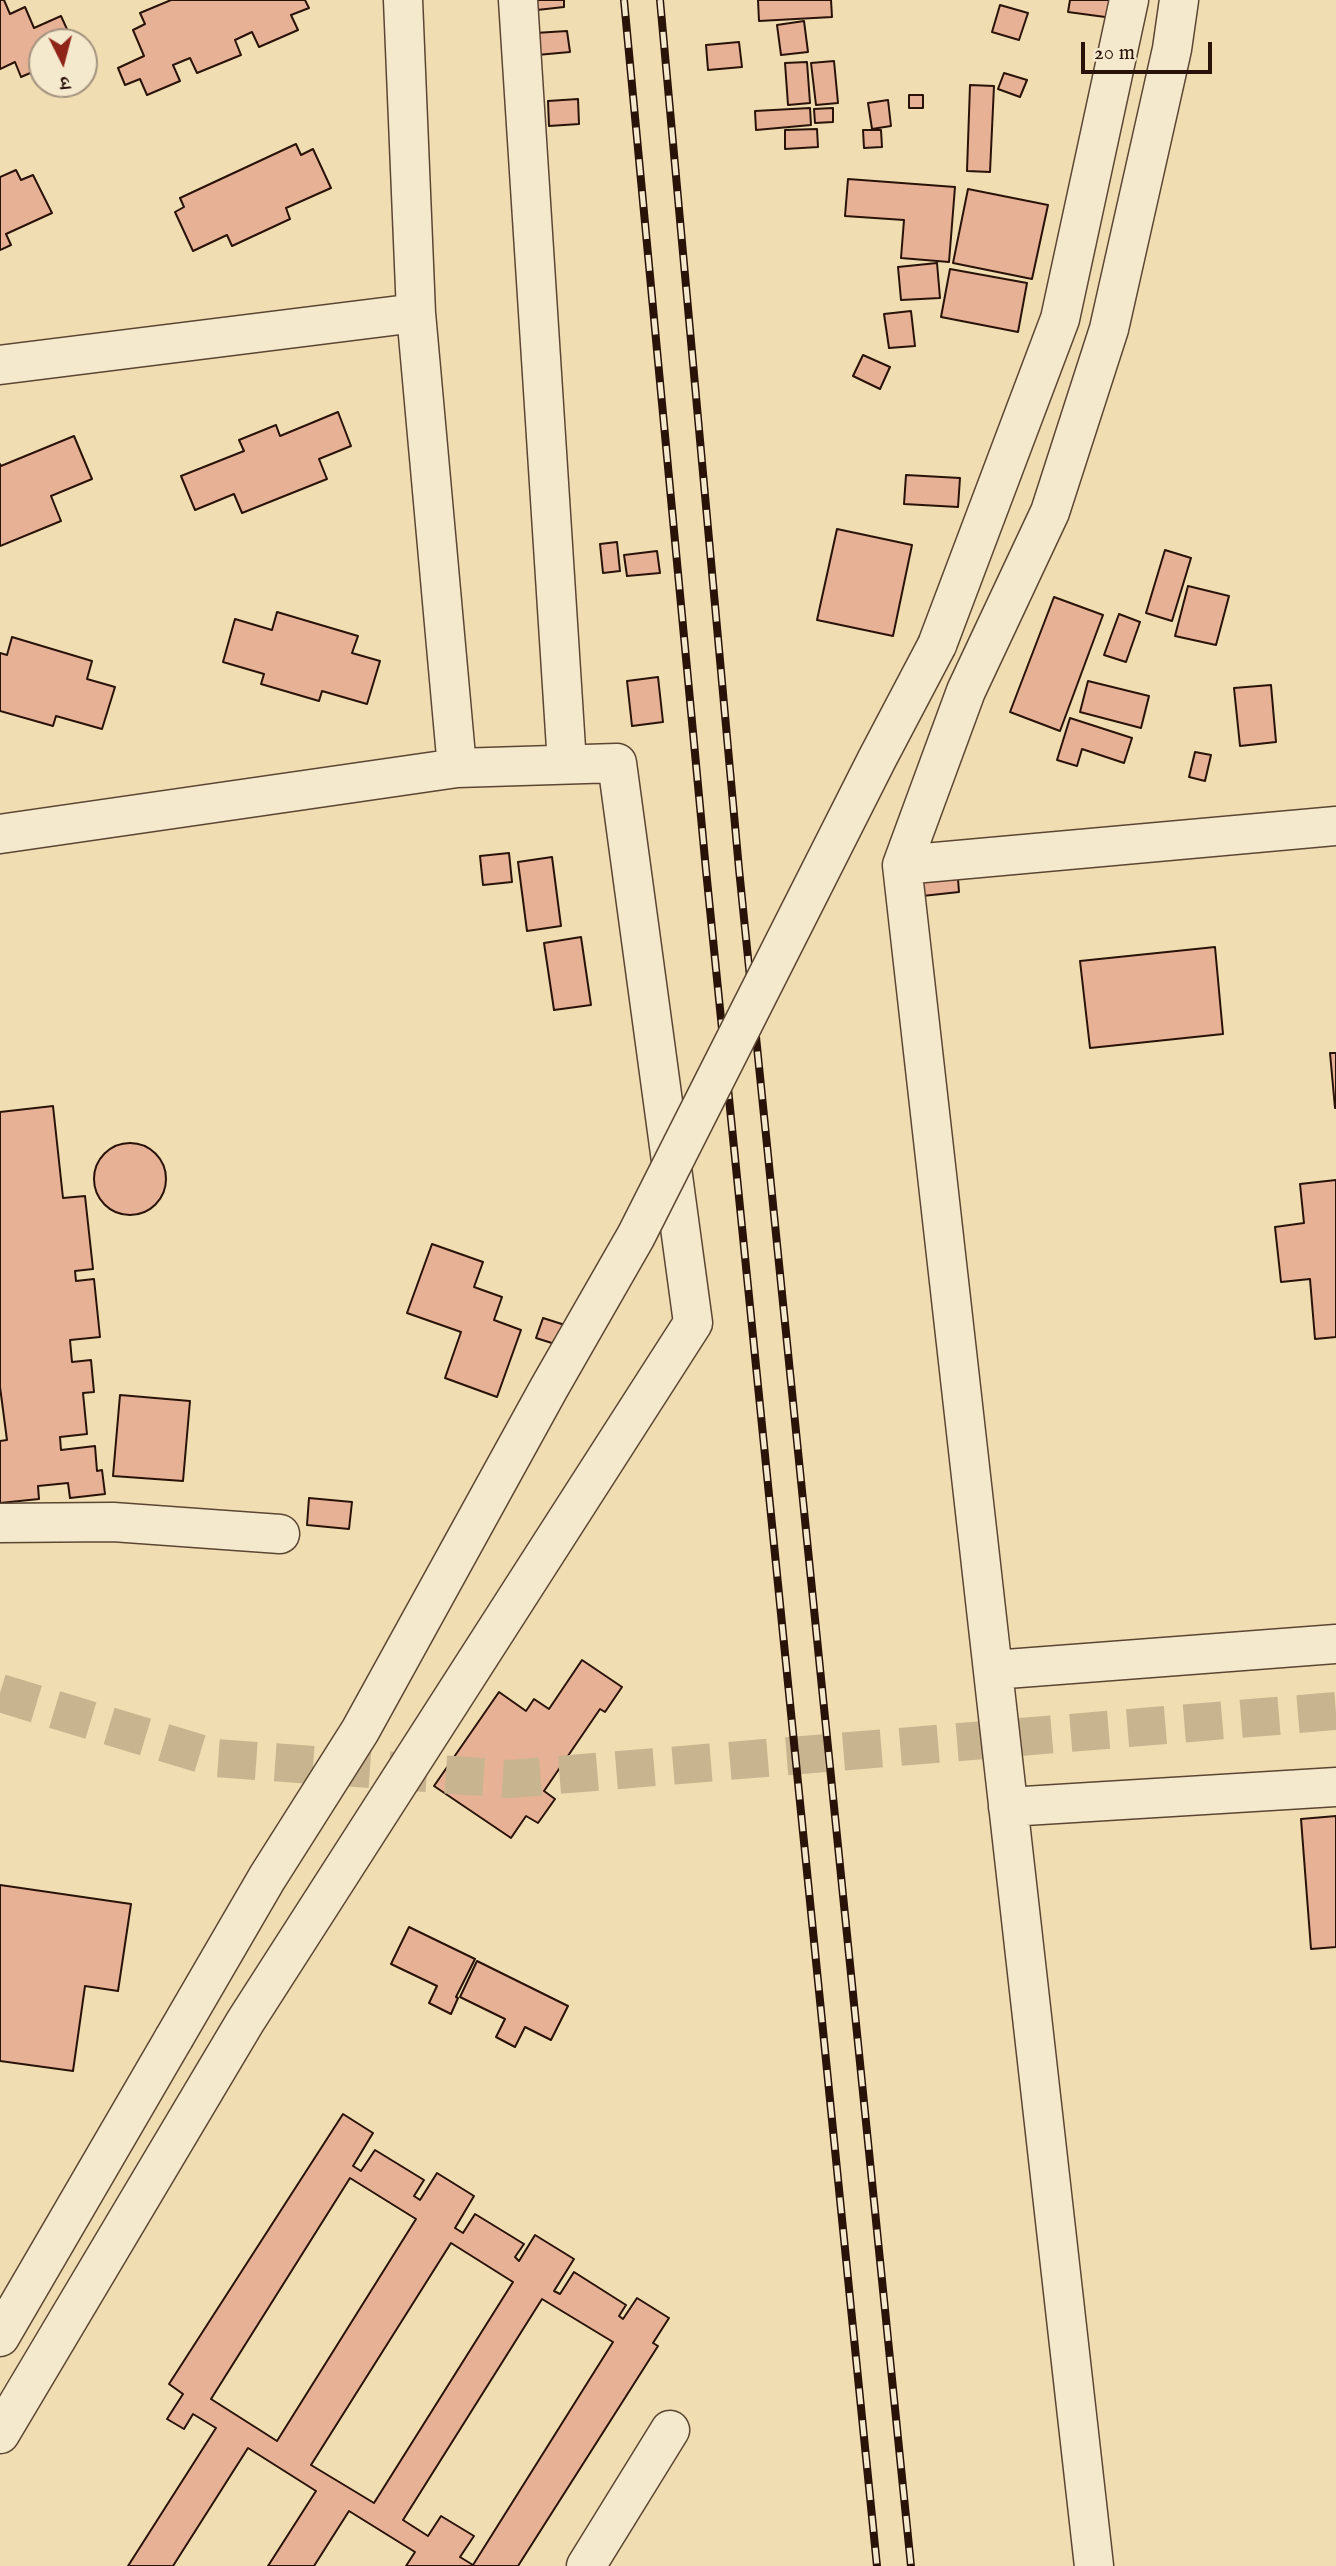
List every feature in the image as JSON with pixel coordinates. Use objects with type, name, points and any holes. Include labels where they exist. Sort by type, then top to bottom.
[{"type":"street","points":[[403,0],[416,313],[457,768]]},
{"type":"street","points":[[518,0],[567,764]]},
{"type":"street","points":[[0,2337],[267,1878],[360,1731],[636,1236],[937,645],[1060,320],[1129,0]]},
{"type":"street","points":[[1094,2566],[902,865],[966,691],[1050,512],[1109,329],[1172,49],[1179,0]]},
{"type":"street","points":[[0,365],[416,313]]},
{"type":"street","points":[[0,834],[457,768],[617,762],[693,1323],[245,2022],[0,2434]]},
{"type":"street","points":[[902,865],[1336,826]]},
{"type":"street","points":[[0,1523],[113,1522],[280,1534]]},
{"type":"street","points":[[993,1670],[1336,1644]]},
{"type":"street","points":[[1008,1808],[1336,1787]]},
{"type":"street","points":[[586,2566],[670,2430]]},
{"type":"building","points":[[0,0],[4,0],[10,14],[25,7],[34,28],[28,28],[28,74],[21,77],[15,62],[0,69]]},
{"type":"building","points":[[171,0],[305,0],[309,8],[291,15],[298,30],[259,47],[252,32],[235,40],[241,55],[197,73],[190,58],[173,65],[180,81],[147,95],[140,79],[125,85],[118,68],[144,56],[133,30],[145,24],[140,13]]},
{"type":"building","points":[[536,0],[564,0],[564,7],[537,10]]},
{"type":"building","points":[[758,0],[831,0],[832,17],[759,21]]},
{"type":"building","points":[[1070,0],[1123,0],[1120,19],[1068,12]]},
{"type":"building","points":[[1000,5],[1028,13],[1019,40],[992,32]]},
{"type":"building","points":[[61,16],[66,28],[34,28]]},
{"type":"building","points":[[804,21],[808,52],[781,55],[777,25]]},
{"type":"building","points":[[567,31],[570,52],[537,55],[535,33]]},
{"type":"building","points":[[739,42],[742,67],[708,70],[706,45]]},
{"type":"building","points":[[834,61],[838,103],[816,105],[811,63]]},
{"type":"building","points":[[807,62],[810,103],[788,105],[785,63]]},
{"type":"building","points":[[1004,73],[1027,80],[1020,97],[998,89]]},
{"type":"building","points":[[970,85],[994,86],[990,172],[967,171]]},
{"type":"building","points":[[909,95],[923,95],[923,108],[909,108]]},
{"type":"building","points":[[578,99],[579,124],[549,126],[548,101]]},
{"type":"building","points":[[888,100],[891,126],[872,129],[868,103]]},
{"type":"building","points":[[810,108],[811,125],[756,130],[755,111]]},
{"type":"building","points":[[833,108],[833,122],[815,123],[814,109]]},
{"type":"building","points":[[817,129],[818,147],[785,149],[785,130]]},
{"type":"building","points":[[863,130],[881,130],[882,147],[864,148]]},
{"type":"building","points":[[296,144],[301,155],[313,149],[331,188],[286,208],[290,219],[232,246],[227,235],[193,251],[175,212],[184,207],[180,198]]},
{"type":"building","points":[[16,170],[21,180],[33,175],[52,213],[6,234],[11,245],[0,250],[0,177]]},
{"type":"building","points":[[848,179],[955,187],[949,262],[901,258],[904,220],[845,216]]},
{"type":"building","points":[[968,189],[1048,205],[1032,279],[953,263]]},
{"type":"building","points":[[937,263],[940,298],[901,300],[898,267]]},
{"type":"building","points":[[950,269],[1027,283],[1018,332],[941,317]]},
{"type":"building","points":[[911,311],[915,346],[889,348],[884,314]]},
{"type":"building","points":[[863,355],[890,367],[880,389],[853,376]]},
{"type":"building","points":[[338,412],[351,446],[319,459],[327,479],[242,513],[234,494],[195,510],[181,476],[244,451],[239,440],[276,425],[280,436]]},
{"type":"building","points":[[74,436],[92,479],[51,496],[61,521],[0,546],[0,464],[1,466]]},
{"type":"building","points":[[906,475],[960,478],[958,507],[904,504]]},
{"type":"building","points":[[837,529],[912,545],[893,636],[817,620]]},
{"type":"building","points":[[617,542],[620,571],[603,573],[600,544]]},
{"type":"building","points":[[1165,550],[1191,558],[1172,621],[1146,613]]},
{"type":"building","points":[[657,551],[660,573],[627,576],[624,555]]},
{"type":"building","points":[[1188,586],[1229,596],[1216,645],[1175,636]]},
{"type":"building","points":[[1054,597],[1103,615],[1060,731],[1010,712]]},
{"type":"building","points":[[277,612],[358,636],[352,653],[380,661],[367,704],[322,691],[319,701],[261,684],[264,674],[223,662],[235,619],[272,630]]},
{"type":"building","points":[[1119,614],[1140,622],[1126,662],[1104,655]]},
{"type":"building","points":[[12,637],[92,661],[87,679],[115,687],[102,729],[56,716],[53,726],[0,711],[0,653],[7,655]]},
{"type":"building","points":[[658,677],[663,722],[632,726],[627,681]]},
{"type":"building","points":[[1088,681],[1149,696],[1141,728],[1080,712]]},
{"type":"building","points":[[1271,685],[1276,742],[1240,746],[1234,688]]},
{"type":"building","points":[[1070,718],[1132,738],[1124,763],[1082,749],[1077,766],[1057,760]]},
{"type":"building","points":[[1195,752],[1211,755],[1205,781],[1189,777]]},
{"type":"building","points":[[509,853],[512,882],[483,885],[480,856]]},
{"type":"building","points":[[552,857],[561,926],[527,931],[518,862]]},
{"type":"building","points":[[957,866],[959,892],[904,898],[901,873]]},
{"type":"building","points":[[581,937],[591,1005],[554,1010],[544,943]]},
{"type":"building","points":[[1215,947],[1223,1034],[1090,1048],[1080,961]]},
{"type":"building","points":[[1330,1053],[1336,1053],[1336,1108],[1335,1108]]},
{"type":"building","points":[[53,1106],[63,1198],[85,1196],[93,1269],[75,1271],[76,1281],[94,1279],[100,1337],[70,1340],[72,1362],[91,1360],[94,1392],[83,1393],[87,1434],[60,1437],[61,1450],[95,1446],[97,1471],[102,1470],[105,1494],[70,1498],[68,1483],[38,1486],[39,1499],[0,1503],[0,1441],[7,1440],[0,1387],[0,1112]]},
{"type":"building","points":[[130,1143],[150,1149],[160,1159],[166,1179],[160,1199],[150,1209],[130,1215],[110,1209],[100,1199],[94,1179],[100,1159],[110,1149]]},
{"type":"building","points":[[1336,1180],[1336,1337],[1315,1339],[1310,1279],[1281,1282],[1275,1227],[1304,1223],[1300,1184]]},
{"type":"building","points":[[432,1244],[483,1262],[474,1287],[502,1297],[494,1320],[521,1330],[497,1397],[445,1378],[461,1332],[407,1313]]},
{"type":"building","points":[[543,1318],[565,1325],[558,1345],[536,1338]]},
{"type":"building","points":[[120,1395],[190,1401],[183,1481],[113,1476]]},
{"type":"building","points":[[309,1498],[352,1502],[349,1529],[307,1525]]},
{"type":"building","points":[[582,1660],[622,1687],[605,1712],[600,1709],[544,1791],[555,1799],[538,1823],[526,1816],[511,1838],[434,1786],[499,1692],[526,1711],[534,1699],[549,1709]]},
{"type":"building","points":[[1336,1816],[1336,1947],[1311,1949],[1301,1819]]},
{"type":"building","points":[[0,1885],[131,1904],[118,1991],[85,1986],[73,2071],[0,2061]]},
{"type":"building","points":[[409,1927],[475,1959],[456,1997],[458,1998],[451,2014],[429,2003],[437,1986],[391,1964]]},
{"type":"building","points":[[477,1961],[568,2006],[551,2040],[525,2027],[515,2047],[496,2037],[505,2019],[460,1997]]},
{"type":"building","points":[[343,2114],[373,2133],[353,2166],[361,2171],[375,2150],[424,2180],[414,2196],[420,2200],[437,2173],[474,2196],[455,2228],[463,2233],[475,2214],[524,2244],[515,2257],[519,2261],[535,2235],[574,2259],[554,2291],[560,2294],[574,2272],[626,2305],[619,2316],[623,2319],[637,2298],[669,2318],[653,2343],[658,2346],[518,2566],[406,2566],[415,2552],[349,2511],[314,2566],[268,2566],[316,2491],[248,2448],[173,2566],[128,2566],[216,2428],[193,2414],[184,2429],[167,2419],[183,2394],[169,2384]],"holes":[[[350,2178],[416,2219],[277,2441],[211,2399]],[[451,2243],[513,2282],[374,2503],[311,2465]],[[542,2299],[613,2342],[473,2565],[460,2557],[474,2536],[441,2516],[428,2536],[403,2520]]]},
{"type":"tunnel","points":[[0,1693],[215,1758],[510,1779],[1336,1711]]},
{"type":"railway","points":[[624,0],[706,870],[877,2566]]},
{"type":"railway","points":[[660,0],[739,869],[911,2566]]}]
